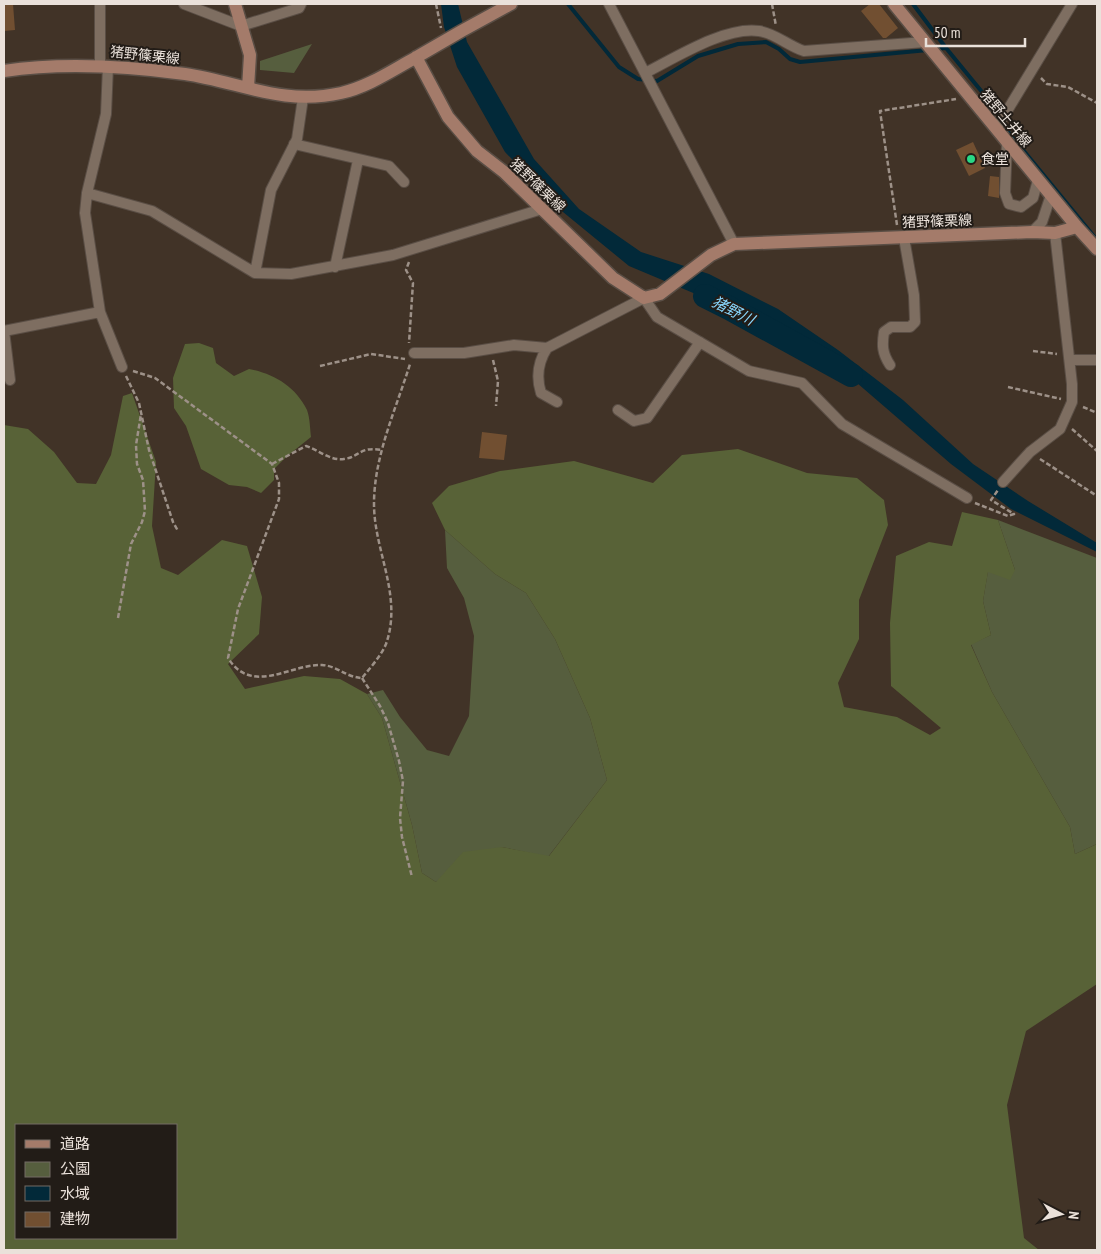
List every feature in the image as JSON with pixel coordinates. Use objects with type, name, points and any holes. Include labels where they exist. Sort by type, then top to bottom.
[{"type":"main road","points":[[235,4],[250,55],[248,88]]},
{"type":"main road","points":[[416,57],[511,4]]},
{"type":"main road","name":"猪野土井線","points":[[894,4],[1077,227],[1097,247]]},
{"type":"main road","name":"猪野篠栗線","points":[[4,71],[55,65],[104,66],[186,74],[274,96],[303,98],[324,96],[357,88],[416,57],[448,117],[477,151],[504,172],[613,278],[644,298],[660,294],[711,255],[734,244],[1032,232],[1054,233],[1077,227]]},
{"type":"street","points":[[100,4],[106,114],[86,193],[85,213],[100,312],[122,367]]},
{"type":"street","points":[[184,4],[241,26],[299,8],[301,4]]},
{"type":"street","points":[[609,4],[734,244]]},
{"type":"street","points":[[996,129],[1072,4]]},
{"type":"street","points":[[645,73],[713,39],[730,34],[758,31],[804,51],[925,42]]},
{"type":"street","points":[[255,273],[270,190],[294,144],[303,98]]},
{"type":"street","points":[[1007,142],[1005,193],[1009,204],[1021,207],[1033,198],[1038,180]]},
{"type":"street","points":[[294,144],[390,166],[404,182]]},
{"type":"street","points":[[335,267],[358,160]]},
{"type":"street","points":[[86,193],[152,211],[255,273],[291,274],[335,267],[415,249],[542,209]]},
{"type":"street","points":[[1032,232],[1042,222],[1051,195]]},
{"type":"street","points":[[1003,482],[1030,452],[1060,429],[1072,402],[1069,357],[1054,233]]},
{"type":"street","points":[[890,364],[884,356],[882,346],[884,332],[891,327],[910,327],[915,322],[914,295],[901,238]]},
{"type":"street","points":[[557,402],[541,393],[538,382],[542,356],[547,348],[644,298],[657,317],[749,371],[802,383],[842,424],[967,498]]},
{"type":"street","points":[[10,380],[4,331],[100,312]]},
{"type":"street","points":[[618,410],[634,420],[647,418],[700,342]]},
{"type":"street","points":[[414,352],[464,353],[514,345],[547,348]]},
{"type":"street","points":[[1069,357],[1097,360]]},
{"type":"path","points":[[436,4],[444,42]]},
{"type":"path","points":[[772,4],[775,37]]},
{"type":"path","points":[[1032,71],[1047,84],[1068,87],[1097,103]]},
{"type":"path","points":[[901,238],[880,111],[970,97]]},
{"type":"path","points":[[362,678],[386,644],[392,613],[389,582],[379,542],[374,505],[378,463],[414,352],[408,340],[414,283],[406,270],[415,249]]},
{"type":"path","points":[[490,349],[498,380],[496,406]]},
{"type":"path","points":[[1033,351],[1069,357]]},
{"type":"path","points":[[320,366],[371,354],[404,360],[414,352]]},
{"type":"path","points":[[122,367],[139,403],[149,450],[173,522],[178,530]]},
{"type":"path","points":[[122,367],[155,378],[272,464],[279,483],[279,499],[238,609],[230,639],[228,658],[235,668],[254,676],[272,677],[322,665],[338,669],[350,678],[362,678]]},
{"type":"path","points":[[1008,387],[1072,402],[1097,413]]},
{"type":"path","points":[[118,618],[131,544],[145,511],[143,480],[137,464],[136,445],[141,414]]},
{"type":"path","points":[[1064,421],[1097,451]]},
{"type":"path","points":[[272,464],[306,446],[330,458],[344,459],[363,450],[382,450]]},
{"type":"path","points":[[1030,452],[1097,496]]},
{"type":"path","points":[[967,498],[986,509],[1008,516],[1014,514],[990,500]]},
{"type":"path","points":[[362,678],[388,722],[399,761],[403,780],[400,818],[402,837],[412,877]]},
{"type":"green space","points":[[312,44],[294,73],[260,70],[260,61]]},
{"type":"green space","points":[[199,343],[213,348],[216,363],[234,376],[249,369],[267,374],[283,382],[296,394],[307,410],[311,437],[274,469],[274,480],[261,493],[247,487],[229,485],[201,469],[186,426],[174,408],[173,378],[185,344]]},
{"type":"green space","points":[[132,393],[156,462],[152,526],[161,568],[178,575],[222,540],[247,546],[262,597],[259,634],[228,664],[245,689],[304,676],[340,679],[367,694],[382,718],[412,825],[422,873],[436,882],[463,852],[502,847],[549,856],[607,780],[590,718],[555,639],[526,593],[495,574],[445,530],[432,503],[449,486],[500,471],[574,461],[653,483],[682,455],[738,449],[807,473],[857,478],[884,500],[888,525],[859,600],[859,639],[838,683],[844,707],[897,717],[930,735],[941,728],[891,686],[890,623],[896,556],[929,542],[952,546],[962,512],[998,520],[1015,570],[1010,580],[988,572],[983,601],[991,635],[971,645],[992,692],[1070,827],[1075,854],[1097,844],[1097,984],[1026,1031],[1007,1105],[1024,1238],[1039,1250],[4,1250],[4,425],[28,429],[54,452],[77,483],[96,484],[111,455],[123,396]]},
{"type":"green space","points":[[998,520],[1097,558],[1097,844],[1075,854],[1070,827],[992,692],[971,644],[991,635],[983,601],[988,571],[1015,570]]},
{"type":"green space","points":[[445,530],[495,574],[526,593],[555,639],[590,718],[607,780],[548,857],[502,847],[436,882],[422,873],[412,825],[382,718],[367,694],[383,690],[400,717],[427,750],[449,756],[469,716],[474,636],[464,598],[447,568]]},
{"type":"water","points":[[441,4],[458,4],[467,42],[534,159],[579,209],[641,252],[709,274],[778,309],[838,350],[903,400],[973,464],[1028,501],[1097,543],[1097,552],[1011,509],[951,464],[835,364],[729,308],[629,266],[563,212],[505,152],[457,67],[444,27]]},
{"type":"building","points":[[4,4],[13,4],[15,30],[4,31]]},
{"type":"building","points":[[870,4],[879,4],[898,28],[886,38],[883,38],[861,11]]},
{"type":"building","name":"食堂","points":[[973,142],[985,168],[969,176],[956,150]]},
{"type":"building","points":[[990,176],[999,177],[999,198],[988,196]]},
{"type":"building","points":[[482,432],[507,435],[504,460],[479,458]]},
{"type":"waterway","points":[[568,4],[619,67],[638,79],[657,81],[698,56],[738,44],[766,42],[779,49],[790,59],[800,62],[928,50]]},
{"type":"waterway","points":[[913,4],[946,48]]},
{"type":"waterway","points":[[935,49],[946,48],[996,109],[1005,128],[1097,240]]},
{"type":"waterway","name":"猪野川","points":[[705,296],[851,375]]},
{"type":"place","name":"食堂","points":[[971,159]]}]
